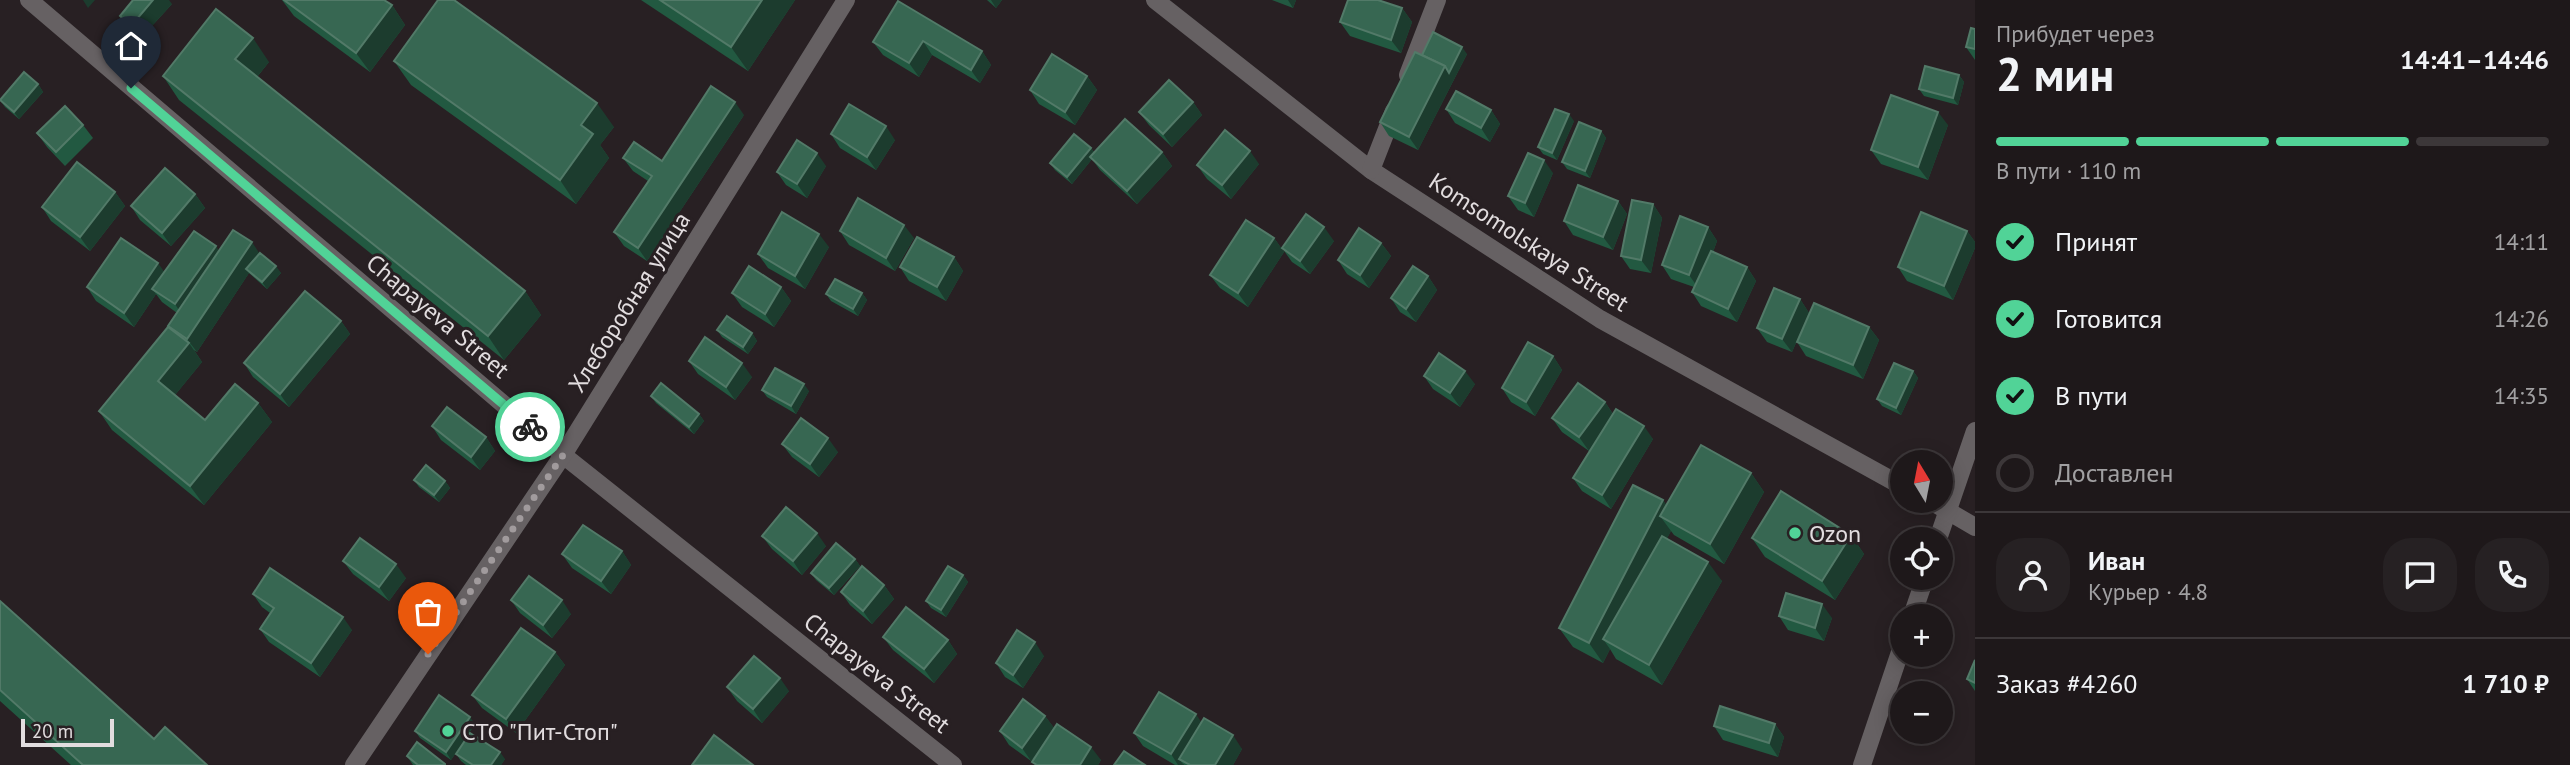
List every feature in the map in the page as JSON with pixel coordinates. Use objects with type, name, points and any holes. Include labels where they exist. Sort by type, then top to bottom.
[{"type":"street","name":"Chapayeva Street","points":[[29,0],[563,455],[953,765]]},
{"type":"street","name":"Хлеборобная улица","points":[[354,765],[563,455],[846,0]]},
{"type":"street","name":"Komsomolskaya Street","points":[[1155,0],[1371,170],[1600,319],[1890,479]]},
{"type":"street","points":[[1371,170],[1437,0]]},
{"type":"street","points":[[1953,496],[1975,431]]},
{"type":"street","points":[[1951,513],[1975,527]]},
{"type":"street","points":[[1862,765],[1895,667]]},
{"type":"building","points":[[133,0],[153,0],[131,26],[120,16]]},
{"type":"building","points":[[284,0],[384,0],[392,5],[356,53]]},
{"type":"building","points":[[438,0],[454,0],[597,103],[581,125],[593,134],[560,180],[394,61]]},
{"type":"building","points":[[660,0],[762,0],[731,47]]},
{"type":"building","points":[[1348,0],[1378,0],[1402,8],[1391,40],[1340,22]]},
{"type":"building","points":[[898,1],[982,51],[971,70],[923,41],[909,63],[873,42]]},
{"type":"building","points":[[216,9],[253,38],[235,59],[525,291],[488,336],[163,76]]},
{"type":"building","points":[[1971,28],[1975,29],[1975,49],[1966,47]]},
{"type":"building","points":[[1433,32],[1462,47],[1449,73],[1445,66],[1422,55]]},
{"type":"building","points":[[1415,52],[1445,66],[1409,137],[1380,122]]},
{"type":"building","points":[[1052,54],[1087,76],[1065,112],[1030,90]]},
{"type":"building","points":[[1925,66],[1959,75],[1953,98],[1919,89]]},
{"type":"building","points":[[24,72],[38,84],[14,112],[0,100]]},
{"type":"building","points":[[1169,80],[1193,102],[1163,134],[1139,112]]},
{"type":"building","points":[[711,86],[735,102],[638,248],[614,232],[652,176],[623,158],[634,142],[662,161]]},
{"type":"building","points":[[1456,91],[1491,110],[1481,128],[1446,109]]},
{"type":"building","points":[[1891,95],[1938,112],[1918,167],[1871,150]]},
{"type":"building","points":[[849,104],[886,126],[867,157],[831,134]]},
{"type":"building","points":[[65,106],[83,125],[56,152],[37,133]]},
{"type":"building","points":[[1555,109],[1569,114],[1552,153],[1538,147]]},
{"type":"building","points":[[1125,119],[1162,152],[1127,191],[1090,157]]},
{"type":"building","points":[[1579,122],[1601,131],[1585,171],[1562,162]]},
{"type":"building","points":[[1225,130],[1250,151],[1222,185],[1197,165]]},
{"type":"building","points":[[1074,134],[1091,148],[1067,177],[1050,163]]},
{"type":"building","points":[[797,140],[817,153],[797,184],[777,172]]},
{"type":"building","points":[[1528,153],[1544,160],[1525,203],[1508,196]]},
{"type":"building","points":[[77,162],[115,192],[80,237],[42,207]]},
{"type":"building","points":[[165,168],[195,194],[162,233],[131,206]]},
{"type":"building","points":[[1578,185],[1618,201],[1603,237],[1564,221]]},
{"type":"building","points":[[858,198],[904,225],[886,258],[840,231]]},
{"type":"building","points":[[1632,200],[1653,204],[1641,260],[1621,256]]},
{"type":"building","points":[[782,212],[819,234],[795,276],[758,254]]},
{"type":"building","points":[[1921,212],[1967,231],[1944,286],[1898,267]]},
{"type":"building","points":[[1306,214],[1324,227],[1300,261],[1282,248]]},
{"type":"building","points":[[1680,216],[1708,227],[1689,275],[1662,265]]},
{"type":"building","points":[[1246,220],[1274,238],[1238,293],[1210,275]]},
{"type":"building","points":[[1359,228],[1381,243],[1360,275],[1338,260]]},
{"type":"building","points":[[233,230],[252,242],[187,339],[168,326]]},
{"type":"building","points":[[194,231],[216,246],[175,304],[152,289]]},
{"type":"building","points":[[917,237],[954,257],[937,287],[900,267]]},
{"type":"building","points":[[121,238],[158,263],[124,313],[87,287]]},
{"type":"building","points":[[1711,251],[1747,267],[1728,309],[1692,292]]},
{"type":"building","points":[[260,253],[276,266],[262,282],[246,269]]},
{"type":"building","points":[[749,266],[781,287],[765,314],[732,293]]},
{"type":"building","points":[[1413,266],[1428,276],[1406,309],[1391,298]]},
{"type":"building","points":[[835,279],[862,293],[853,309],[826,294]]},
{"type":"building","points":[[1774,288],[1800,299],[1782,339],[1757,328]]},
{"type":"building","points":[[305,291],[341,321],[280,394],[244,363]]},
{"type":"building","points":[[1814,303],[1869,327],[1853,365],[1797,342]]},
{"type":"building","points":[[727,316],[752,333],[743,347],[717,330]]},
{"type":"building","points":[[168,327],[189,343],[158,381],[205,420],[235,384],[258,403],[190,486],[99,411]]},
{"type":"building","points":[[705,337],[742,363],[726,387],[689,361]]},
{"type":"building","points":[[1528,342],[1553,356],[1526,402],[1502,388]]},
{"type":"building","points":[[1439,353],[1465,371],[1450,393],[1424,376]]},
{"type":"building","points":[[1894,363],[1913,371],[1896,408],[1877,399]]},
{"type":"building","points":[[775,368],[804,384],[791,406],[762,390]]},
{"type":"building","points":[[661,383],[699,414],[689,427],[651,396]]},
{"type":"building","points":[[1578,383],[1605,402],[1579,437],[1552,418]]},
{"type":"building","points":[[447,407],[486,437],[471,457],[432,426]]},
{"type":"building","points":[[1616,409],[1644,426],[1602,495],[1573,478]]},
{"type":"building","points":[[801,418],[828,438],[810,464],[782,444]]},
{"type":"building","points":[[1701,445],[1751,473],[1710,544],[1660,516]]},
{"type":"building","points":[[426,465],[445,481],[434,495],[414,480]]},
{"type":"building","points":[[1633,485],[1663,500],[1589,643],[1559,628]]},
{"type":"building","points":[[1781,491],[1851,535],[1822,581],[1752,538]]},
{"type":"building","points":[[786,507],[817,533],[793,561],[762,536]]},
{"type":"building","points":[[583,525],[622,551],[601,581],[562,554]]},
{"type":"building","points":[[1662,536],[1708,562],[1649,665],[1603,639]]},
{"type":"building","points":[[360,538],[396,564],[379,587],[343,561]]},
{"type":"building","points":[[836,543],[855,559],[829,588],[811,573]]},
{"type":"building","points":[[862,566],[884,585],[863,611],[841,592]]},
{"type":"building","points":[[948,566],[963,575],[941,610],[926,601]]},
{"type":"building","points":[[270,568],[343,617],[311,663],[260,629],[274,608],[253,594]]},
{"type":"building","points":[[529,576],[562,600],[543,625],[511,600]]},
{"type":"building","points":[[1786,593],[1822,604],[1815,628],[1779,616]]},
{"type":"building","points":[[0,601],[154,739],[165,727],[207,765],[83,765],[0,690]]},
{"type":"building","points":[[906,607],[948,640],[924,669],[883,637]]},
{"type":"building","points":[[521,628],[555,652],[506,719],[472,695]]},
{"type":"building","points":[[1017,630],[1035,642],[1013,675],[996,663]]},
{"type":"building","points":[[754,656],[780,678],[753,709],[727,687]]},
{"type":"building","points":[[1975,660],[1975,683],[1967,679]]},
{"type":"building","points":[[1159,692],[1196,714],[1171,754],[1134,733]]},
{"type":"building","name":"СТО \"Пит-Стоп\"","points":[[439,695],[470,717],[446,752],[415,731]]},
{"type":"building","points":[[1023,699],[1045,716],[1022,748],[1000,731]]},
{"type":"building","points":[[1720,706],[1775,724],[1769,743],[1714,726]]},
{"type":"building","points":[[1204,718],[1233,735],[1215,765],[1190,765],[1179,759]]},
{"type":"building","points":[[1057,724],[1091,747],[1080,765],[1037,765],[1032,762]]},
{"type":"building","points":[[470,733],[500,752],[491,765],[473,765],[456,754]]},
{"type":"building","points":[[714,735],[753,765],[692,765]]},
{"type":"building","points":[[417,742],[445,765],[418,765],[407,756]]},
{"type":"building","points":[[1124,751],[1145,765],[1114,765]]},
{"type":"way so far","points":[[428,654],[563,455],[530,427]]},
{"type":"place","name":"Ozon","points":[[1795,533]]},
{"type":"place","name":"СТО \"Пит-Стоп\"","points":[[448,731]]},
{"type":"route","points":[[131,88],[530,427]]}]
